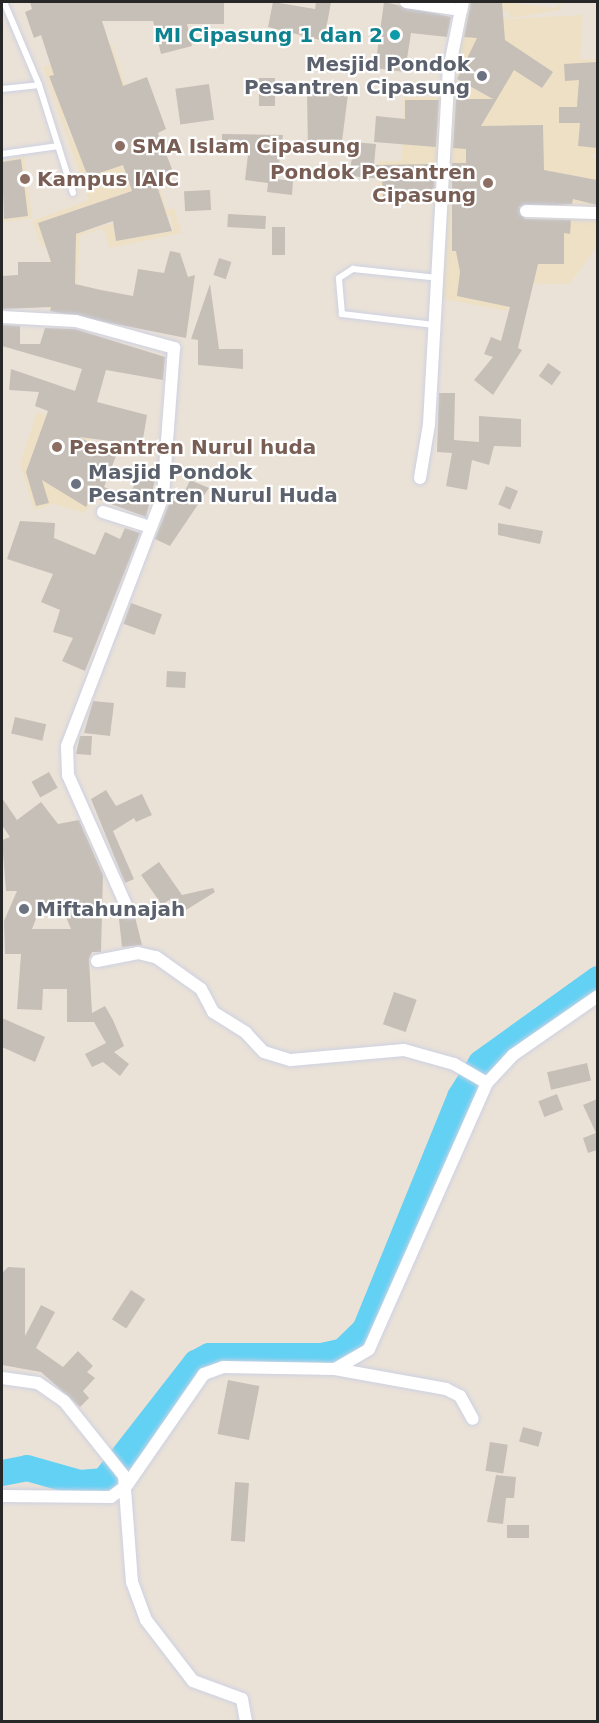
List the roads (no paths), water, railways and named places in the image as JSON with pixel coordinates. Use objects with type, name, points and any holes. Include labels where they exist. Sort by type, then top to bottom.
[{"type":"street","points":[[406,2],[462,6],[449,70],[429,424],[420,478]]},
{"type":"street","points":[[526,210],[597,213]]},
{"type":"street","points":[[2,316],[76,321],[174,348],[166,485],[67,746],[68,775],[129,912]]},
{"type":"street","points":[[103,512],[150,527]]},
{"type":"street","points":[[97,961],[138,953],[156,957],[201,988],[213,1012],[246,1033],[264,1052],[291,1060],[404,1050],[465,1070],[484,1081]]},
{"type":"street","points":[[335,1369],[357,1358],[378,1335],[484,1081],[513,1055],[597,996]]},
{"type":"street","points":[[2,1496],[99,1500],[126,1481],[167,1421],[214,1369],[335,1369],[446,1389],[460,1396],[473,1419]]},
{"type":"street","points":[[2,1378],[38,1383],[64,1401],[126,1481],[132,1582],[146,1620],[193,1681],[242,1699],[246,1722]]},
{"type":"lane","points":[[4,2],[39,85],[73,193]]},
{"type":"lane","points":[[2,89],[39,85]]},
{"type":"lane","points":[[2,154],[58,146]]},
{"type":"lane","points":[[434,325],[342,314],[339,278],[353,269],[438,278]]},
{"type":"waterway","points":[[2,1473],[27,1468],[80,1483],[104,1481],[196,1363],[209,1356],[322,1356],[343,1351],[365,1330],[460,1097],[481,1063],[598,979]]},
{"type":"place","name":"MI Cipasung 1 dan 2","points":[[395,35]]},
{"type":"place","name":"Mesjid Pondok Pesantren Cipasung","points":[[482,76]]},
{"type":"place","name":"SMA Islam Cipasung","points":[[120,146]]},
{"type":"place","name":"Kampus IAIC","points":[[25,179]]},
{"type":"place","name":"Pondok Pesantren Cipasung","points":[[488,183]]},
{"type":"place","name":"Pesantren Nurul huda","points":[[57,447]]},
{"type":"place","name":"Masjid Pondok Pesantren Nurul Huda","points":[[76,484]]},
{"type":"place","name":"Miftahunajah","points":[[24,909]]}]
